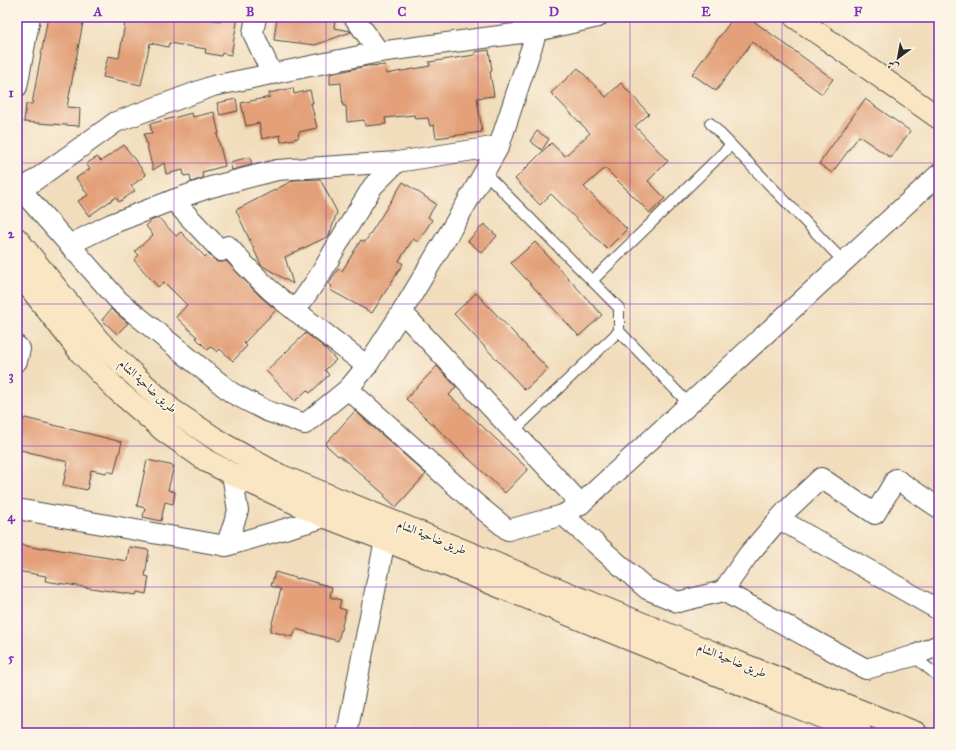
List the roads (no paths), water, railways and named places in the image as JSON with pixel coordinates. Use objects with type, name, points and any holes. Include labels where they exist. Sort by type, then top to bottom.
[{"type":"main road","points":[[795,17],[939,118]]},
{"type":"main road","name":"طريق ضاحية الشام","points":[[17,239],[99,341],[172,410],[223,444],[279,474],[687,642],[916,733]]},
{"type":"main road","name":"طريق ضاحية الشام","points":[[17,270],[81,354],[118,391],[163,430],[207,461],[326,517],[861,733]]},
{"type":"street","points":[[17,87],[30,17]]},
{"type":"street","points":[[256,17],[252,33],[272,74]]},
{"type":"street","points":[[354,17],[379,52]]},
{"type":"street","points":[[537,31],[499,146],[402,312],[367,366],[348,389],[304,424],[267,411],[232,393],[118,301],[69,245],[19,192],[116,122],[214,86],[379,52],[537,31],[598,17]]},
{"type":"street","points":[[69,245],[111,224],[173,200],[211,187],[277,170],[397,162],[499,146]]},
{"type":"street","points":[[295,311],[320,274],[373,186],[397,162]]},
{"type":"street","points":[[348,389],[475,503],[508,530],[563,515],[581,504],[939,174]]},
{"type":"street","points":[[173,200],[221,251],[228,246],[269,289],[295,311],[367,366]]},
{"type":"street","points":[[402,312],[581,504]]},
{"type":"street","points":[[17,346],[20,349],[17,361]]},
{"type":"street","points":[[226,546],[238,511],[232,474]]},
{"type":"street","points":[[563,515],[647,589],[678,602],[723,591],[748,555],[779,519],[821,478],[875,514],[896,479],[939,508]]},
{"type":"street","points":[[17,509],[226,546],[326,517]]},
{"type":"street","points":[[779,519],[939,610]]},
{"type":"street","points":[[347,733],[385,540]]},
{"type":"street","points":[[723,591],[866,669],[913,656],[939,645]]},
{"type":"lane","points":[[710,123],[844,262]]},
{"type":"lane","points":[[592,280],[731,145]]},
{"type":"lane","points":[[484,172],[619,308],[619,331],[689,404]]},
{"type":"lane","points":[[514,432],[619,331]]},
{"type":"lane","points":[[913,656],[939,677]]}]
